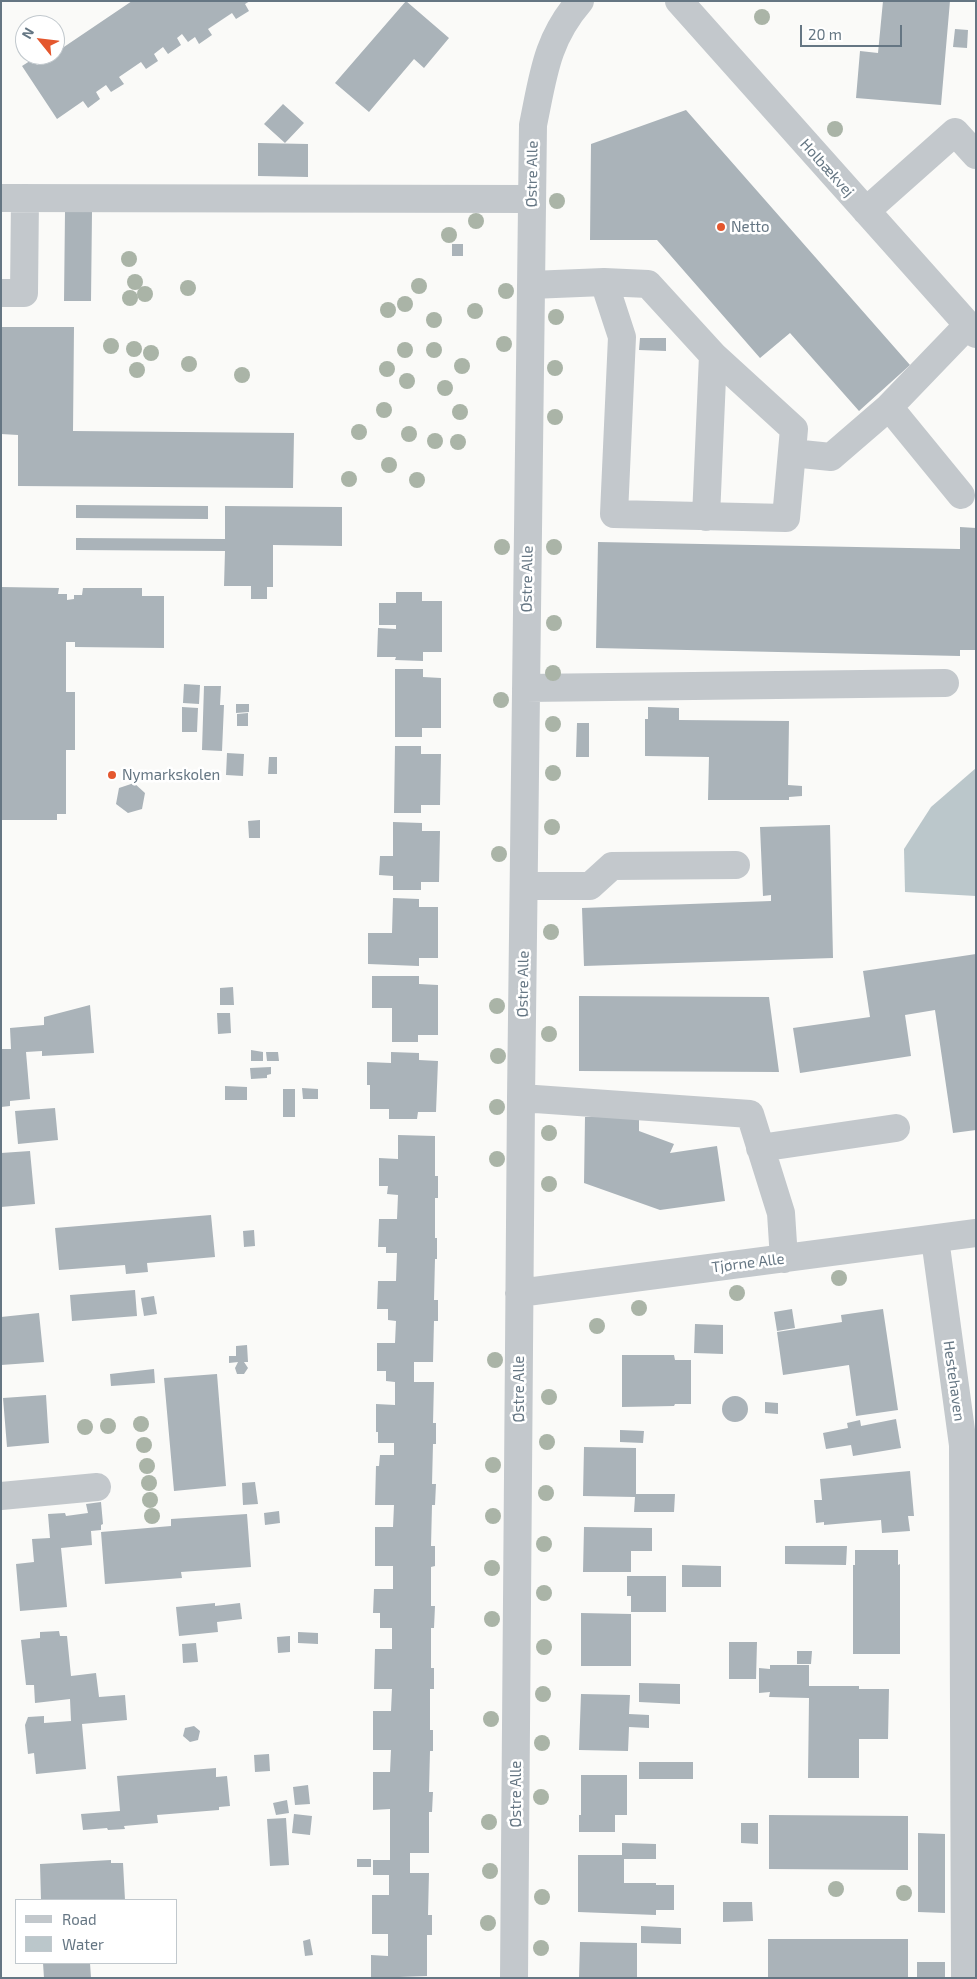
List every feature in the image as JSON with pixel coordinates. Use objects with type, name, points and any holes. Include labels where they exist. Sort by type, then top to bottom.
[{"type":"street","name":"Østre Alle","points":[[514,1978],[521,1098],[533,125],[546,60],[565,18],[580,1]]},
{"type":"street","name":"Holbækvej","points":[[679,1],[972,330]]},
{"type":"street","points":[[866,211],[955,132],[976,155]]},
{"type":"street","points":[[1,293],[24,293],[13,198],[532,199]]},
{"type":"street","points":[[531,285],[604,282],[648,284],[713,355],[794,429],[786,518],[614,514],[622,337],[604,282]]},
{"type":"street","points":[[792,453],[832,456],[889,407],[972,330]]},
{"type":"street","points":[[706,517],[713,355]]},
{"type":"street","points":[[889,407],[961,495]]},
{"type":"street","points":[[526,688],[945,683]]},
{"type":"street","points":[[524,886],[590,886],[612,866],[736,865]]},
{"type":"street","points":[[521,1098],[750,1114],[781,1213],[784,1259]]},
{"type":"street","points":[[760,1148],[896,1128]]},
{"type":"street","name":"Tjørne Alle","points":[[520,1293],[976,1233]]},
{"type":"street","name":"Hestehaven","points":[[935,1239],[963,1446],[970,1614],[965,1978]]},
{"type":"street","points":[[1,1496],[97,1487]]},
{"type":"water","points":[[976,768],[976,896],[905,892],[904,849],[931,807]]},
{"type":"building","points":[[132,1],[250,1],[245,4],[249,11],[236,19],[232,13],[208,29],[212,35],[199,44],[195,37],[188,42],[182,34],[177,38],[181,45],[168,54],[163,47],[154,54],[158,61],[146,69],[141,62],[119,77],[124,84],[111,92],[106,85],[96,92],[100,99],[88,108],[83,101],[57,119],[22,66],[65,65],[65,46]]},
{"type":"building","points":[[406,1],[449,38],[424,68],[414,59],[369,112],[335,83]]},
{"type":"building","points":[[883,1],[950,1],[941,105],[856,98],[860,51],[878,53]]},
{"type":"building","points":[[955,29],[968,30],[967,48],[953,47]]},
{"type":"building","points":[[283,104],[304,123],[285,143],[264,124]]},
{"type":"building","points":[[686,110],[910,365],[859,411],[790,333],[760,358],[657,240],[590,240],[591,144]]},
{"type":"building","points":[[258,143],[308,144],[308,177],[258,176]]},
{"type":"building","points":[[65,212],[92,212],[91,301],[64,301]]},
{"type":"building","points":[[452,244],[463,244],[463,256],[452,256]]},
{"type":"building","points":[[1,327],[74,327],[73,431],[294,433],[293,488],[18,486],[18,435],[1,434]]},
{"type":"building","points":[[640,338],[666,338],[666,351],[639,350]]},
{"type":"building","points":[[76,505],[208,506],[208,519],[76,518]]},
{"type":"building","points":[[225,506],[342,507],[342,546],[273,545],[273,587],[267,587],[267,599],[251,599],[251,586],[224,586],[225,551],[76,550],[76,538],[225,539]]},
{"type":"building","points":[[960,527],[976,528],[976,650],[960,650],[960,656],[596,648],[598,542],[960,549]]},
{"type":"building","points":[[1,587],[59,588],[58,594],[67,594],[67,600],[74,599],[74,595],[82,595],[83,588],[142,588],[142,596],[164,596],[164,648],[75,647],[75,642],[66,642],[66,692],[75,692],[75,750],[66,750],[66,814],[57,814],[57,820],[1,820]]},
{"type":"building","points":[[396,592],[422,592],[422,601],[442,601],[442,652],[423,652],[423,661],[395,660],[396,657],[377,657],[378,628],[396,629],[396,625],[379,625],[379,603],[396,603]]},
{"type":"building","points":[[395,669],[423,669],[423,677],[441,678],[441,728],[422,728],[422,737],[395,737]]},
{"type":"building","points":[[184,684],[200,685],[199,704],[183,703]]},
{"type":"building","points":[[204,686],[221,686],[220,705],[224,705],[222,751],[202,750]]},
{"type":"building","points":[[236,704],[249,704],[249,712],[236,713]]},
{"type":"building","points":[[182,707],[198,708],[197,732],[182,732]]},
{"type":"building","points":[[648,707],[679,708],[679,720],[789,721],[788,785],[802,786],[802,796],[789,797],[789,800],[708,800],[709,757],[645,756],[645,719],[648,719]]},
{"type":"building","points":[[248,713],[248,726],[237,726],[237,714]]},
{"type":"building","points":[[577,723],[589,723],[589,757],[576,757]]},
{"type":"building","points":[[395,746],[421,746],[421,754],[441,754],[440,805],[421,805],[421,813],[394,813]]},
{"type":"building","points":[[227,753],[244,754],[243,776],[226,775]]},
{"type":"building","points":[[269,757],[277,757],[277,774],[268,774]]},
{"type":"building","points":[[134,783],[145,793],[142,809],[128,813],[116,804],[119,788]]},
{"type":"building","points":[[260,820],[260,838],[249,838],[248,821]]},
{"type":"building","points":[[393,822],[422,823],[422,831],[440,831],[439,882],[421,882],[421,890],[393,890],[393,876],[379,875],[380,856],[393,856]]},
{"type":"building","points":[[830,825],[833,958],[584,966],[582,908],[771,901],[771,895],[763,896],[760,827]]},
{"type":"building","points":[[393,898],[419,899],[419,907],[438,907],[438,958],[419,958],[419,966],[368,964],[368,933],[392,933]]},
{"type":"building","points":[[976,954],[976,1130],[953,1133],[935,1010],[905,1015],[911,1056],[800,1073],[793,1028],[870,1017],[863,971]]},
{"type":"building","points":[[372,976],[419,976],[419,984],[438,985],[438,1035],[418,1035],[418,1042],[392,1042],[392,1008],[372,1008]]},
{"type":"building","points":[[233,987],[234,1005],[220,1005],[220,988]]},
{"type":"building","points":[[579,996],[769,997],[779,1072],[579,1071]]},
{"type":"building","points":[[90,1005],[94,1053],[42,1056],[42,1051],[26,1052],[30,1099],[10,1101],[10,1106],[1,1107],[1,1049],[11,1049],[10,1028],[44,1025],[44,1017]]},
{"type":"building","points":[[217,1013],[230,1013],[231,1033],[218,1034]]},
{"type":"building","points":[[251,1050],[263,1052],[263,1061],[251,1061]]},
{"type":"building","points":[[266,1052],[278,1052],[279,1061],[267,1061]]},
{"type":"building","points":[[391,1052],[419,1053],[419,1060],[438,1061],[436,1112],[418,1112],[417,1119],[389,1119],[389,1109],[370,1109],[370,1085],[367,1085],[367,1062],[391,1063]]},
{"type":"building","points":[[271,1067],[271,1074],[267,1075],[267,1078],[251,1079],[250,1068]]},
{"type":"building","points":[[225,1086],[247,1087],[247,1100],[225,1100]]},
{"type":"building","points":[[302,1088],[318,1089],[318,1099],[303,1099]]},
{"type":"building","points":[[283,1089],[295,1089],[295,1117],[283,1117]]},
{"type":"building","points":[[55,1108],[58,1140],[18,1144],[15,1111]]},
{"type":"building","points":[[585,1117],[639,1117],[639,1131],[674,1144],[670,1153],[717,1146],[725,1201],[660,1210],[584,1183]]},
{"type":"building","points":[[398,1135],[435,1136],[435,1176],[438,1176],[438,1198],[435,1198],[437,1259],[435,1259],[434,1300],[438,1300],[438,1321],[434,1321],[433,1362],[414,1362],[414,1382],[434,1382],[433,1423],[436,1423],[436,1444],[433,1444],[432,1484],[436,1484],[435,1505],[432,1505],[431,1546],[435,1546],[435,1566],[431,1567],[431,1606],[435,1606],[434,1628],[431,1628],[431,1668],[434,1668],[434,1689],[430,1689],[430,1730],[433,1730],[433,1751],[430,1751],[429,1792],[433,1792],[432,1812],[429,1812],[429,1853],[410,1853],[410,1873],[429,1873],[428,1915],[432,1915],[432,1935],[427,1935],[427,1976],[371,1978],[371,1955],[388,1956],[388,1934],[372,1934],[372,1895],[389,1895],[389,1875],[373,1875],[373,1860],[390,1860],[390,1809],[373,1810],[373,1772],[390,1772],[391,1750],[373,1750],[373,1711],[391,1711],[392,1689],[374,1689],[375,1649],[392,1649],[392,1628],[380,1628],[380,1613],[373,1613],[374,1589],[393,1589],[393,1566],[375,1566],[375,1527],[393,1527],[394,1505],[375,1505],[376,1466],[379,1466],[380,1455],[394,1455],[394,1443],[378,1443],[376,1404],[395,1405],[395,1382],[386,1381],[386,1371],[377,1371],[377,1343],[395,1343],[396,1321],[388,1320],[388,1309],[377,1309],[378,1281],[396,1281],[397,1253],[386,1253],[386,1247],[378,1247],[379,1219],[397,1219],[398,1195],[387,1194],[388,1186],[379,1186],[379,1158],[398,1159]]},
{"type":"building","points":[[30,1151],[35,1204],[1,1207],[1,1153]]},
{"type":"building","points":[[211,1215],[215,1257],[147,1263],[148,1272],[126,1274],[125,1265],[59,1270],[55,1228]]},
{"type":"building","points":[[254,1230],[255,1246],[244,1247],[243,1231]]},
{"type":"building","points":[[135,1290],[137,1316],[72,1321],[70,1295]]},
{"type":"building","points":[[154,1296],[157,1314],[144,1316],[141,1298]]},
{"type":"building","points":[[792,1309],[795,1328],[777,1331],[774,1312]]},
{"type":"building","points":[[883,1309],[898,1410],[856,1416],[849,1365],[783,1375],[777,1332],[842,1322],[841,1315]]},
{"type":"building","points":[[39,1313],[44,1362],[1,1365],[1,1317]]},
{"type":"building","points":[[695,1324],[723,1325],[723,1354],[694,1353]]},
{"type":"building","points":[[247,1345],[248,1362],[244,1362],[248,1368],[244,1374],[237,1374],[235,1368],[238,1362],[229,1363],[229,1356],[236,1356],[236,1346]]},
{"type":"building","points":[[622,1355],[674,1355],[675,1360],[691,1360],[691,1404],[622,1407]]},
{"type":"building","points":[[154,1369],[155,1383],[111,1386],[110,1374]]},
{"type":"building","points":[[217,1374],[226,1486],[174,1491],[164,1378]]},
{"type":"building","points":[[46,1395],[49,1443],[7,1447],[3,1398]]},
{"type":"building","points":[[735,1396],[745,1399],[748,1409],[745,1419],[735,1422],[725,1419],[722,1409],[725,1399]]},
{"type":"building","points":[[765,1402],[778,1403],[778,1414],[765,1413]]},
{"type":"building","points":[[896,1419],[901,1448],[853,1456],[851,1445],[826,1449],[823,1433],[848,1428],[847,1423],[860,1420],[861,1426]]},
{"type":"building","points":[[620,1430],[644,1431],[643,1443],[620,1442]]},
{"type":"building","points":[[584,1447],[636,1448],[636,1494],[675,1494],[674,1512],[634,1512],[635,1497],[583,1496]]},
{"type":"building","points":[[910,1471],[914,1516],[908,1516],[910,1531],[882,1533],[881,1520],[824,1525],[824,1522],[816,1523],[814,1500],[822,1500],[820,1479]]},
{"type":"building","points":[[255,1482],[258,1504],[243,1505],[242,1483]]},
{"type":"building","points":[[101,1502],[103,1524],[101,1525],[101,1530],[91,1531],[92,1545],[61,1548],[67,1607],[20,1611],[16,1564],[34,1562],[32,1539],[50,1538],[48,1514],[65,1513],[66,1516],[88,1513],[86,1504]]},
{"type":"building","points":[[279,1511],[280,1523],[265,1525],[264,1513]]},
{"type":"building","points":[[247,1514],[251,1567],[181,1572],[182,1578],[105,1584],[101,1532],[171,1526],[171,1519]]},
{"type":"building","points":[[584,1527],[652,1528],[652,1551],[631,1551],[631,1572],[583,1572]]},
{"type":"building","points":[[785,1546],[847,1546],[846,1565],[785,1564]]},
{"type":"building","points":[[855,1550],[898,1550],[898,1565],[900,1564],[900,1654],[853,1654],[853,1565],[855,1565]]},
{"type":"building","points":[[682,1565],[721,1566],[721,1587],[682,1587]]},
{"type":"building","points":[[627,1576],[666,1576],[666,1612],[631,1612],[631,1596],[627,1596]]},
{"type":"building","points":[[215,1603],[215,1606],[240,1603],[242,1619],[217,1622],[218,1632],[179,1636],[176,1607]]},
{"type":"building","points":[[581,1613],[631,1614],[631,1666],[581,1666]]},
{"type":"building","points":[[59,1631],[60,1636],[67,1636],[71,1676],[96,1673],[99,1697],[125,1695],[127,1720],[82,1724],[86,1769],[36,1774],[34,1753],[28,1754],[25,1725],[28,1717],[44,1716],[44,1723],[71,1721],[70,1699],[35,1703],[34,1685],[26,1685],[21,1640],[40,1638],[40,1632]]},
{"type":"building","points":[[298,1632],[318,1633],[318,1644],[298,1643]]},
{"type":"building","points":[[290,1636],[290,1652],[278,1653],[277,1637]]},
{"type":"building","points":[[729,1642],[757,1642],[756,1679],[729,1679]]},
{"type":"building","points":[[196,1643],[198,1662],[183,1663],[182,1644]]},
{"type":"building","points":[[797,1651],[812,1651],[811,1664],[797,1664]]},
{"type":"building","points":[[770,1665],[809,1665],[809,1686],[859,1686],[859,1689],[889,1689],[888,1739],[859,1739],[859,1778],[808,1778],[809,1698],[769,1697],[770,1692],[759,1693],[759,1668],[770,1669]]},
{"type":"building","points":[[639,1683],[680,1684],[680,1704],[639,1702]]},
{"type":"building","points":[[581,1694],[630,1695],[629,1714],[649,1715],[649,1728],[629,1727],[628,1751],[579,1750]]},
{"type":"building","points":[[194,1726],[200,1731],[198,1740],[190,1742],[183,1736],[185,1728]]},
{"type":"building","points":[[269,1754],[270,1771],[255,1772],[254,1755]]},
{"type":"building","points":[[639,1762],[693,1762],[693,1779],[639,1779]]},
{"type":"building","points":[[216,1768],[216,1777],[227,1776],[230,1806],[219,1807],[219,1810],[157,1815],[158,1823],[124,1826],[125,1829],[83,1830],[81,1814],[120,1811],[117,1776]]},
{"type":"building","points":[[581,1775],[627,1775],[627,1815],[615,1815],[615,1832],[579,1832]]},
{"type":"building","points":[[308,1785],[310,1804],[295,1805],[293,1787]]},
{"type":"building","points":[[287,1800],[289,1813],[276,1815],[273,1803]]},
{"type":"building","points":[[294,1814],[312,1816],[310,1835],[292,1833]]},
{"type":"building","points":[[769,1815],[908,1816],[908,1870],[769,1869]]},
{"type":"building","points":[[286,1818],[289,1865],[270,1866],[267,1819]]},
{"type":"building","points":[[741,1823],[758,1823],[758,1844],[741,1843]]},
{"type":"building","points":[[918,1833],[945,1834],[945,1913],[918,1912]]},
{"type":"building","points":[[622,1843],[656,1844],[656,1859],[624,1859],[624,1883],[674,1885],[674,1910],[656,1910],[656,1915],[578,1912],[578,1855],[622,1855]]},
{"type":"building","points":[[357,1859],[371,1859],[371,1867],[357,1867]]},
{"type":"building","points":[[111,1860],[111,1863],[123,1863],[125,1899],[41,1899],[40,1864]]},
{"type":"building","points":[[723,1902],[752,1902],[753,1921],[723,1922]]},
{"type":"building","points":[[641,1926],[681,1928],[681,1944],[641,1943]]},
{"type":"building","points":[[310,1939],[313,1955],[305,1956],[303,1941]]},
{"type":"building","points":[[768,1939],[908,1939],[908,1978],[768,1978]]},
{"type":"building","points":[[580,1942],[637,1943],[637,1978],[579,1978]]},
{"type":"building","points":[[917,1962],[945,1962],[945,1978],[917,1978]]},
{"type":"building","points":[[43,1964],[90,1964],[91,1978],[44,1978]]},
{"type":"place","name":"Netto","points":[[721,227]]},
{"type":"place","name":"Nymarkskolen","points":[[112,775]]}]
